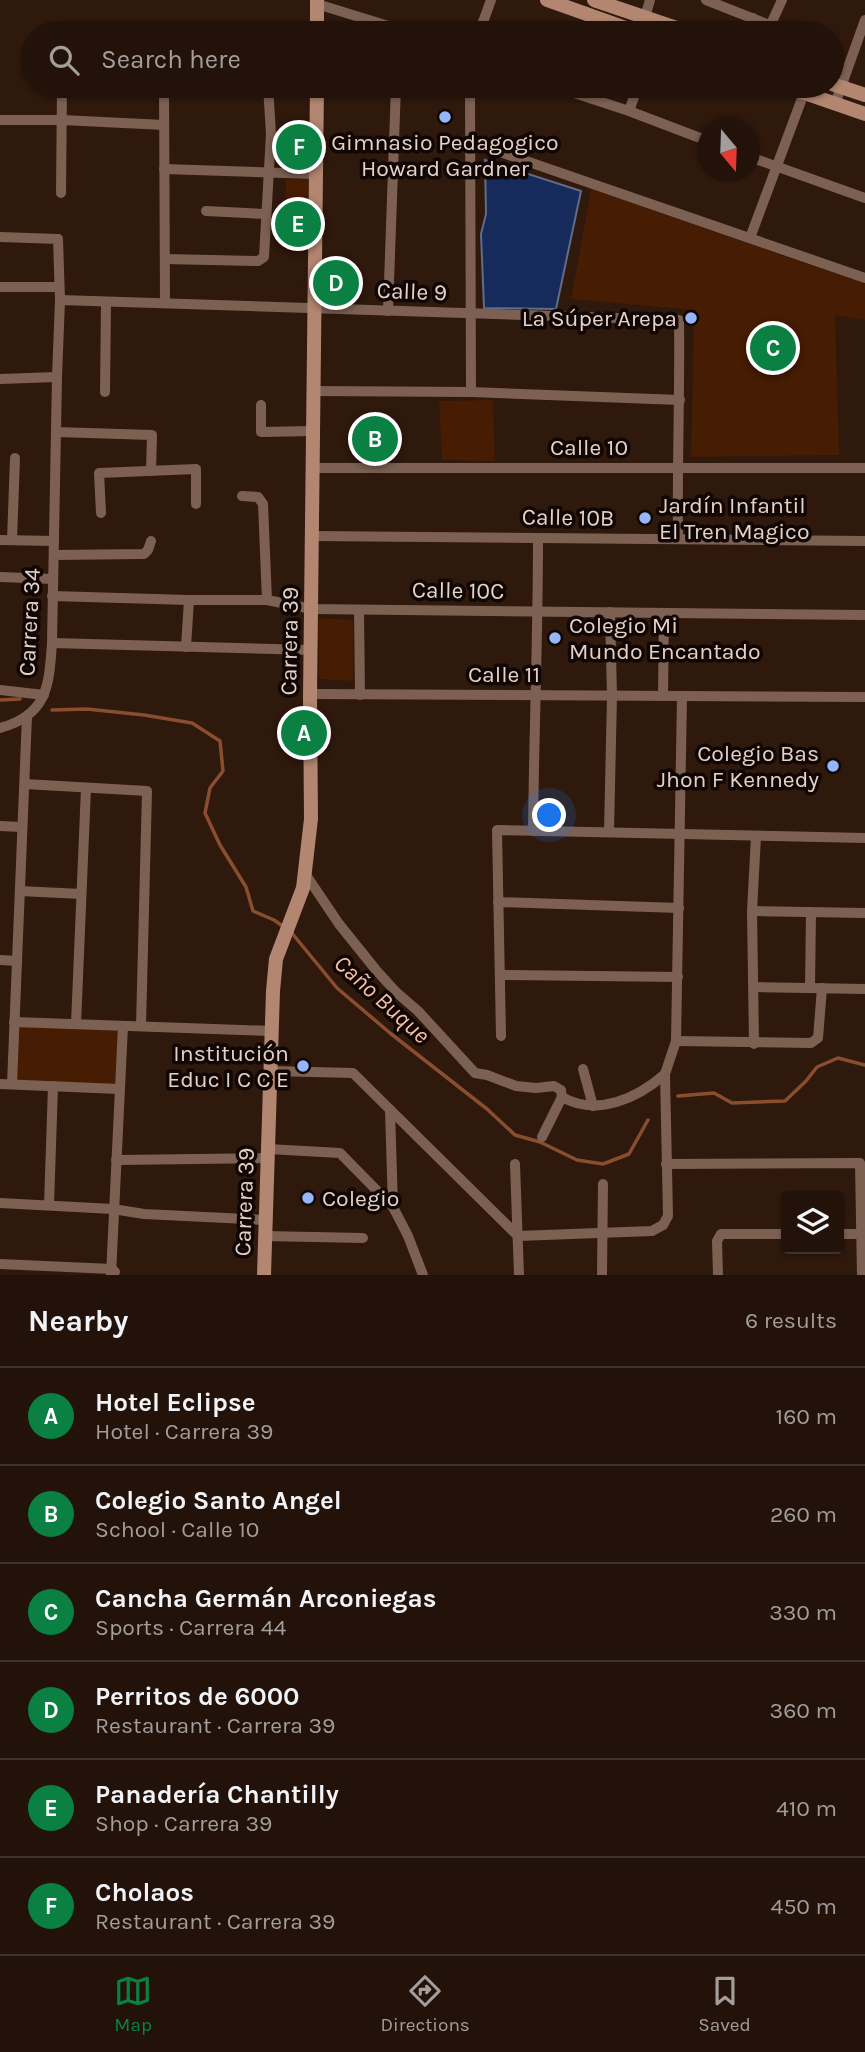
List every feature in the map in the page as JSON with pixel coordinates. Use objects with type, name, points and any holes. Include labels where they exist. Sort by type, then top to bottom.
[{"type":"street","points":[[483,21],[491,0]]},
{"type":"street","points":[[547,0],[606,21]]},
{"type":"street","points":[[594,0],[656,21]]},
{"type":"street","points":[[645,17],[650,0]]},
{"type":"street","points":[[706,0],[759,21]]},
{"type":"street","points":[[772,21],[782,0]]},
{"type":"street","points":[[317,21],[317,2],[370,21]]},
{"type":"street","points":[[844,67],[865,20]]},
{"type":"street","points":[[844,88],[865,95]]},
{"type":"street","points":[[61,193],[62,98]]},
{"type":"street","points":[[164,98],[165,303]]},
{"type":"street","points":[[165,259],[258,261],[264,257],[271,134],[269,98]]},
{"type":"street","name":"Carrera 39","points":[[264,1275],[276,959],[303,888],[311,819],[317,98]]},
{"type":"street","points":[[388,311],[396,98]]},
{"type":"street","points":[[471,98],[471,392]]},
{"type":"street","points":[[589,98],[697,137]]},
{"type":"street","points":[[629,111],[634,98]]},
{"type":"street","points":[[750,238],[802,98]]},
{"type":"street","points":[[818,98],[865,114]]},
{"type":"street","points":[[835,98],[835,104]]},
{"type":"street","points":[[835,104],[850,101],[865,106]]},
{"type":"street","points":[[0,120],[164,125]]},
{"type":"street","points":[[471,142],[865,278]]},
{"type":"street","points":[[760,161],[865,198]]},
{"type":"street","points":[[164,169],[316,174]]},
{"type":"street","points":[[206,211],[266,214]]},
{"type":"street","name":"Carrera 34","points":[[0,237],[58,239],[60,300],[50,677],[44,695],[27,716]]},
{"type":"street","points":[[0,287],[59,287]]},
{"type":"street","name":"Calle 9","points":[[60,300],[679,320],[680,400]]},
{"type":"street","points":[[104,392],[106,302]]},
{"type":"street","points":[[0,379],[57,377]]},
{"type":"street","points":[[314,391],[471,392],[680,400],[678,539]]},
{"type":"street","points":[[261,405],[261,432],[314,431]]},
{"type":"street","points":[[56,432],[152,435],[151,471]]},
{"type":"street","points":[[12,540],[15,458]]},
{"type":"street","name":"Calle 10","points":[[314,468],[865,468]]},
{"type":"street","points":[[101,513],[99,473],[195,469],[196,504]]},
{"type":"street","points":[[242,496],[258,497],[263,504],[267,600]]},
{"type":"street","name":"Calle 10B","points":[[313,536],[865,541]]},
{"type":"street","points":[[533,831],[538,538]]},
{"type":"street","points":[[0,540],[54,541]]},
{"type":"street","points":[[54,555],[144,554],[151,541]]},
{"type":"street","points":[[0,577],[53,579]]},
{"type":"street","name":"Calle 10C","points":[[52,596],[267,600],[312,609],[865,615]]},
{"type":"street","points":[[186,647],[189,600]]},
{"type":"street","points":[[359,610],[360,695]]},
{"type":"street","points":[[609,832],[612,696],[610,612]]},
{"type":"street","points":[[663,696],[664,613]]},
{"type":"street","points":[[52,643],[311,650]]},
{"type":"street","points":[[0,690],[44,695]]},
{"type":"street","name":"Calle 11","points":[[310,694],[865,697]]},
{"type":"street","points":[[271,1071],[353,1073],[518,1236],[652,1231],[663,1225],[668,1216],[665,1074],[676,1041],[682,696]]},
{"type":"street","points":[[0,728],[27,716],[14,1022],[4,1084],[0,1093]]},
{"type":"street","points":[[24,784],[147,791],[141,1026]]},
{"type":"street","points":[[76,1024],[86,788]]},
{"type":"street","points":[[0,826],[22,827]]},
{"type":"street","points":[[501,1036],[497,830],[865,838]]},
{"type":"street","points":[[754,1044],[752,911],[756,836]]},
{"type":"street","points":[[306,875],[339,924],[370,963],[475,1073],[520,1087],[555,1086],[561,1090],[562,1097],[542,1137]]},
{"type":"street","points":[[20,891],[81,894]]},
{"type":"street","points":[[498,902],[679,908]]},
{"type":"street","points":[[752,911],[865,912]]},
{"type":"street","points":[[810,988],[811,912]]},
{"type":"street","points":[[0,960],[17,961]]},
{"type":"street","points":[[500,975],[678,977]]},
{"type":"street","points":[[754,987],[865,989]]},
{"type":"street","points":[[676,1041],[811,1043],[818,1038],[822,988]]},
{"type":"street","points":[[14,1022],[272,1031]]},
{"type":"street","points":[[0,1264],[54,1271],[114,1273],[113,1209],[122,1026]]},
{"type":"street","points":[[583,1069],[593,1106]]},
{"type":"street","points":[[562,1097],[580,1105],[593,1106],[626,1098],[647,1088],[665,1074]]},
{"type":"street","points":[[4,1084],[119,1089]]},
{"type":"street","points":[[49,1205],[53,1086]]},
{"type":"street","points":[[390,1110],[393,1207]]},
{"type":"street","points":[[116,1160],[268,1153],[340,1153],[393,1207],[423,1275]]},
{"type":"street","points":[[666,1164],[860,1163],[862,1275]]},
{"type":"street","points":[[515,1164],[519,1275]]},
{"type":"street","points":[[602,1275],[603,1184]]},
{"type":"street","points":[[0,1202],[113,1209],[144,1214],[265,1220]]},
{"type":"street","points":[[718,1275],[717,1241],[721,1234],[781,1234]]},
{"type":"street","points":[[844,1234],[861,1234]]},
{"type":"street","points":[[265,1236],[363,1238]]},
{"type":"shaded area","points":[[311,178],[307,212],[285,211],[286,179]]},
{"type":"shaded area","points":[[591,189],[865,284],[865,320],[835,315],[839,455],[691,457],[694,310],[571,299]]},
{"type":"shaded area","points":[[493,400],[495,461],[442,460],[439,401]]},
{"type":"shaded area","points":[[318,618],[353,620],[353,681],[319,679]]},
{"type":"shaded area","points":[[14,1022],[123,1026],[119,1089],[12,1084]]},
{"type":"building","points":[[485,160],[581,191],[556,309],[484,308],[481,234],[486,214]]},
{"type":"building","points":[[323,271],[349,271],[349,296],[323,295]]},
{"type":"waterway","name":"Caño Buque","points":[[0,700],[20,699]]},
{"type":"waterway","name":"Caño Buque","points":[[52,710],[87,709],[192,723],[220,741],[223,771],[210,788],[205,813],[220,845],[246,887],[253,911],[284,927]]},
{"type":"waterway","name":"Caño Buque","points":[[291,932],[337,988],[487,1109],[515,1135],[540,1142],[577,1160],[603,1164],[629,1154],[648,1120]]},
{"type":"waterway","name":"Caño Buque","points":[[678,1096],[714,1093],[732,1103],[785,1101],[817,1067],[838,1058],[865,1065]]},
{"type":"place","name":"Gimnasio Pedagogico Howard Gardner","points":[[445,117]]},
{"type":"place","name":"Cholaos","points":[[299,147]]},
{"type":"place","name":"Panadería Chantilly","points":[[298,224]]},
{"type":"place","name":"Perritos de 6000","points":[[336,283]]},
{"type":"place","name":"La Súper Arepa","points":[[691,318]]},
{"type":"place","name":"Cancha Germán Arconiegas","points":[[773,348]]},
{"type":"place","name":"Colegio Santo Angel","points":[[375,439]]},
{"type":"place","name":"Jardín Infantil El Tren Magico","points":[[645,518]]},
{"type":"place","name":"Colegio Mi Mundo Encantado","points":[[555,638]]},
{"type":"place","name":"Hotel Eclipse","points":[[304,733]]},
{"type":"place","name":"Colegio Bas Jhon F Kennedy","points":[[833,766]]},
{"type":"place","name":"Institución Educ I C C E","points":[[303,1066]]},
{"type":"place","name":"Colegio","points":[[308,1198]]}]
